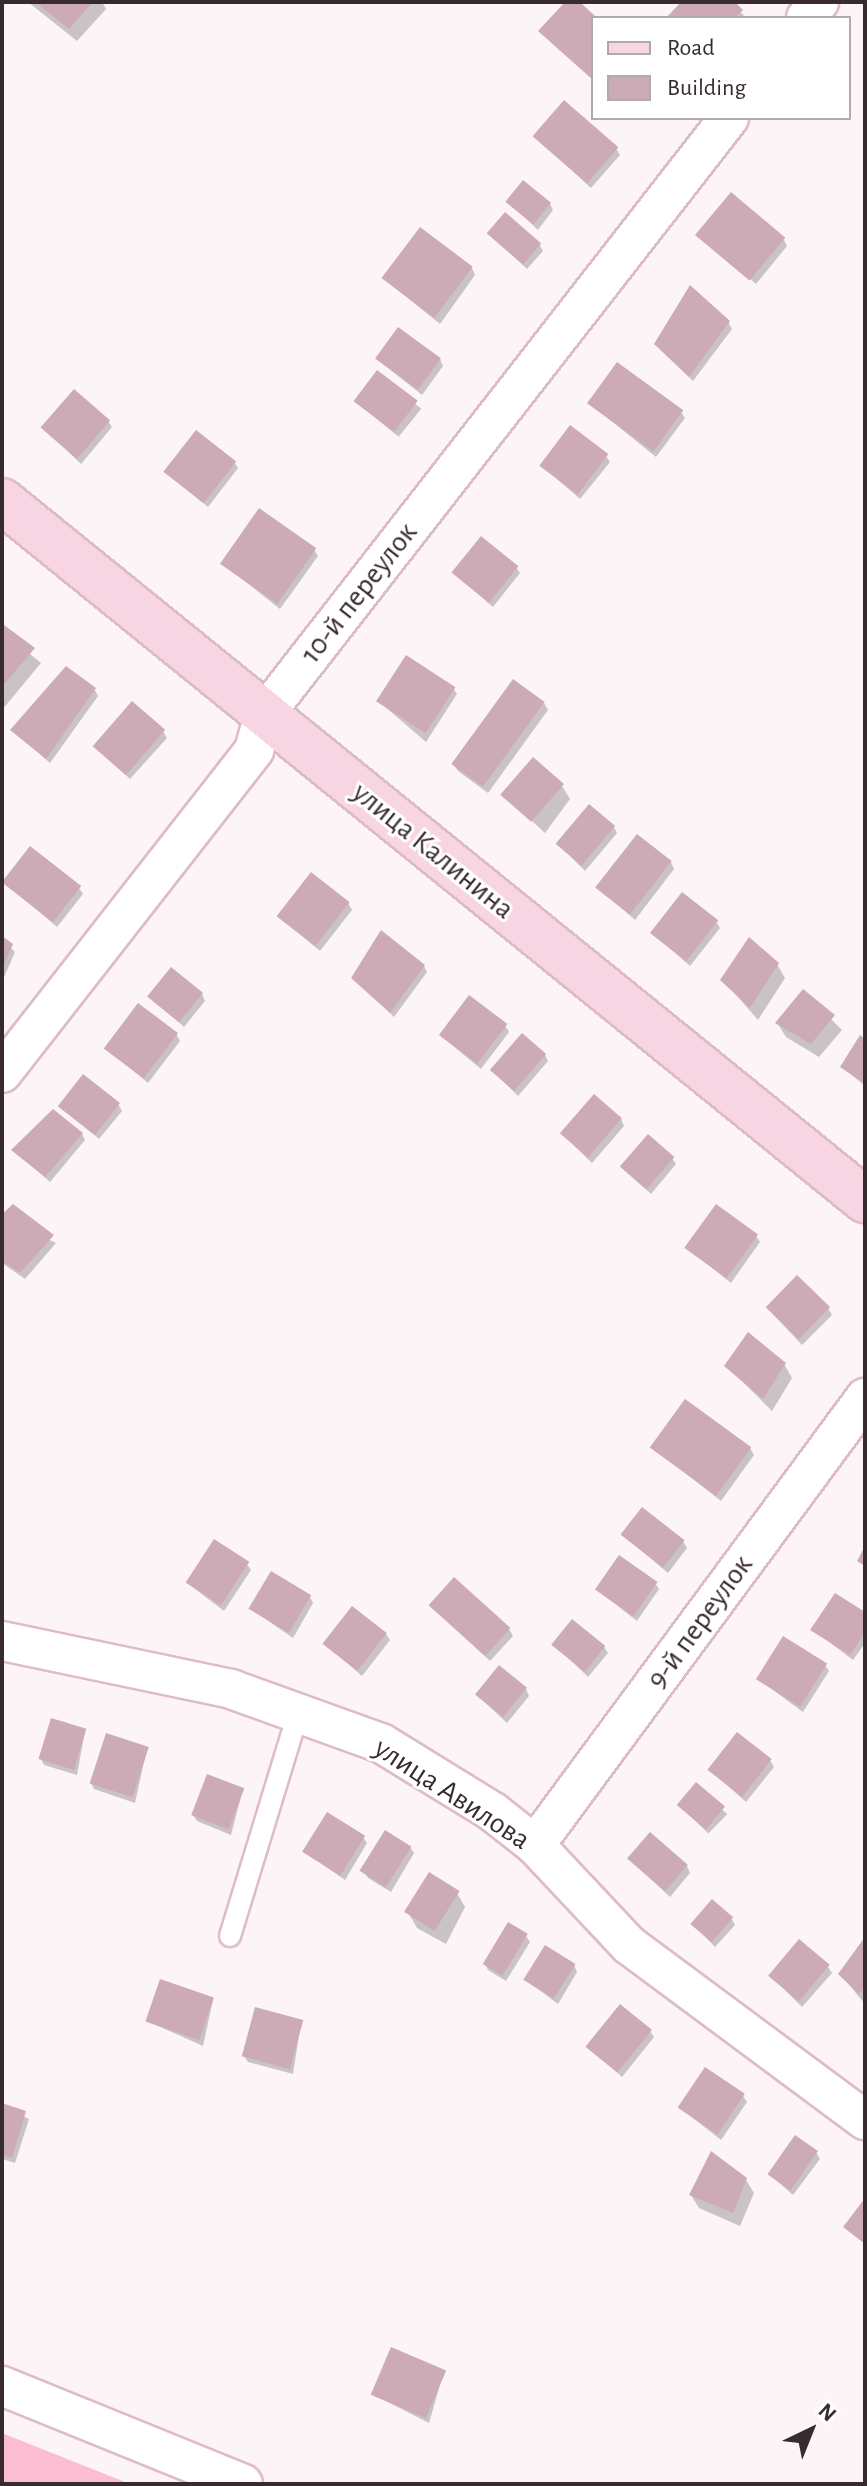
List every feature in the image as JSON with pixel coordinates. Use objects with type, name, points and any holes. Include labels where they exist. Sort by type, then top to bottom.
[{"type":"main road","name":"улица Калинина","points":[[2,501],[865,1200]]},
{"type":"street","name":"10-й переулок","points":[[2,1073],[254,750],[264,715],[727,120]]},
{"type":"street","name":"9-й переулок","points":[[535,1845],[865,1398]]},
{"type":"street","name":"улица Авилова","points":[[2,1641],[231,1689],[381,1743],[535,1845],[629,1945],[865,2120]]},
{"type":"street","points":[[2,2386],[243,2484]]},
{"type":"lane","points":[[230,1936],[298,1713]]},
{"type":"shaded area","points":[[2,2433],[130,2484],[2,2484]]},
{"type":"building","points":[[35,2],[93,2],[69,29]]},
{"type":"building","points":[[565,2],[580,2],[595,16],[591,16],[591,78],[538,31]]},
{"type":"building","points":[[681,2],[735,2],[743,10],[737,16],[668,16]]},
{"type":"building","points":[[564,100],[618,147],[587,183],[533,136]]},
{"type":"building","points":[[523,180],[551,203],[533,224],[505,202]]},
{"type":"building","points":[[731,192],[785,238],[749,281],[695,235]]},
{"type":"building","points":[[505,212],[541,243],[523,265],[487,233]]},
{"type":"building","points":[[420,227],[473,267],[434,318],[381,278]]},
{"type":"building","points":[[690,285],[730,321],[689,377],[654,344]]},
{"type":"building","points":[[398,327],[441,358],[418,390],[375,359]]},
{"type":"building","points":[[617,362],[683,410],[653,451],[587,403]]},
{"type":"building","points":[[377,370],[418,401],[394,432],[354,401]]},
{"type":"building","points":[[74,389],[110,420],[77,459],[41,427]]},
{"type":"building","points":[[570,425],[608,454],[578,495],[539,466]]},
{"type":"building","points":[[196,430],[236,461],[204,503],[163,472]]},
{"type":"building","points":[[259,508],[316,548],[277,604],[220,564]]},
{"type":"building","points":[[481,536],[518,566],[489,603],[451,573]]},
{"type":"building","points":[[4,625],[35,648],[2,687],[2,628]]},
{"type":"building","points":[[406,655],[455,687],[426,733],[376,701]]},
{"type":"building","points":[[66,666],[96,688],[46,759],[10,730]]},
{"type":"building","points":[[513,679],[545,702],[483,787],[451,764]]},
{"type":"building","points":[[132,701],[165,730],[126,775],[93,746]]},
{"type":"building","points":[[533,757],[564,784],[531,822],[500,795]]},
{"type":"building","points":[[589,804],[615,826],[582,866],[556,844]]},
{"type":"building","points":[[637,834],[672,861],[630,915],[595,888]]},
{"type":"building","points":[[30,846],[81,886],[53,922],[2,882]]},
{"type":"building","points":[[311,872],[350,902],[315,946],[277,916]]},
{"type":"building","points":[[682,892],[718,920],[686,961],[650,933]]},
{"type":"building","points":[[381,930],[425,965],[390,1013],[351,978]]},
{"type":"building","points":[[2,936],[13,944],[2,969]]},
{"type":"building","points":[[749,937],[779,963],[750,1008],[720,980]]},
{"type":"building","points":[[171,967],[203,993],[179,1022],[147,997]]},
{"type":"building","points":[[803,989],[835,1015],[811,1044],[775,1023]]},
{"type":"building","points":[[469,995],[507,1024],[477,1064],[439,1035]]},
{"type":"building","points":[[138,1003],[178,1033],[144,1079],[104,1049]]},
{"type":"building","points":[[522,1033],[546,1054],[514,1091],[490,1070]]},
{"type":"building","points":[[860,1035],[865,1039],[865,1084],[840,1067]]},
{"type":"building","points":[[83,1074],[120,1103],[95,1135],[58,1106]]},
{"type":"building","points":[[594,1094],[622,1118],[588,1158],[560,1133]]},
{"type":"building","points":[[53,1109],[83,1133],[45,1177],[11,1150]]},
{"type":"building","points":[[648,1134],[674,1157],[646,1189],[620,1166]]},
{"type":"building","points":[[13,1204],[54,1235],[20,1273],[2,1261],[2,1214]]},
{"type":"building","points":[[716,1204],[758,1235],[726,1278],[684,1248]]},
{"type":"building","points":[[797,1275],[830,1307],[799,1339],[766,1307]]},
{"type":"building","points":[[748,1332],[786,1363],[763,1399],[724,1366]]},
{"type":"building","points":[[685,1399],[751,1447],[716,1496],[650,1448]]},
{"type":"building","points":[[642,1507],[685,1540],[663,1568],[620,1535]]},
{"type":"building","points":[[214,1539],[249,1562],[221,1605],[186,1583]]},
{"type":"building","points":[[865,1546],[865,1566],[857,1561]]},
{"type":"building","points":[[619,1555],[658,1582],[633,1616],[595,1589]]},
{"type":"building","points":[[271,1571],[311,1595],[289,1633],[248,1609]]},
{"type":"building","points":[[454,1577],[510,1628],[485,1656],[429,1605]]},
{"type":"building","points":[[835,1593],[865,1612],[865,1632],[850,1655],[810,1630]]},
{"type":"building","points":[[352,1606],[387,1633],[357,1671],[322,1644]]},
{"type":"building","points":[[572,1619],[605,1646],[585,1672],[551,1645]]},
{"type":"building","points":[[783,1636],[827,1664],[800,1707],[756,1679]]},
{"type":"building","points":[[499,1665],[527,1688],[503,1717],[475,1695]]},
{"type":"building","points":[[51,1718],[86,1729],[74,1770],[38,1759]]},
{"type":"building","points":[[737,1732],[772,1759],[742,1797],[707,1770]]},
{"type":"building","points":[[106,1733],[149,1747],[132,1797],[90,1783]]},
{"type":"building","points":[[207,1774],[244,1788],[229,1829],[191,1815]]},
{"type":"building","points":[[696,1782],[725,1806],[706,1829],[677,1805]]},
{"type":"building","points":[[327,1812],[365,1836],[340,1876],[302,1852]]},
{"type":"building","points":[[385,1830],[411,1846],[386,1887],[360,1871]]},
{"type":"building","points":[[650,1832],[688,1865],[665,1891],[627,1858]]},
{"type":"building","points":[[429,1872],[460,1891],[435,1931],[404,1912]]},
{"type":"building","points":[[712,1899],[733,1917],[711,1942],[690,1924]]},
{"type":"building","points":[[508,1922],[528,1934],[502,1976],[483,1964]]},
{"type":"building","points":[[865,1937],[865,1987],[859,1994],[838,1974]]},
{"type":"building","points":[[799,1939],[830,1965],[799,2001],[768,1976]]},
{"type":"building","points":[[545,1945],[576,1964],[554,1999],[523,1980]]},
{"type":"building","points":[[160,1979],[214,1998],[199,2040],[145,2022]]},
{"type":"building","points":[[620,2004],[652,2030],[617,2073],[585,2047]]},
{"type":"building","points":[[255,2007],[303,2020],[290,2069],[242,2056]]},
{"type":"building","points":[[705,2067],[745,2094],[717,2134],[678,2108]]},
{"type":"building","points":[[2,2103],[26,2111],[12,2158],[2,2154]]},
{"type":"building","points":[[795,2135],[818,2151],[790,2190],[767,2174]]},
{"type":"building","points":[[711,2151],[747,2178],[733,2213],[689,2195]]},
{"type":"building","points":[[865,2198],[865,2244],[843,2227]]},
{"type":"building","points":[[391,2347],[446,2370],[426,2418],[371,2395]]}]
